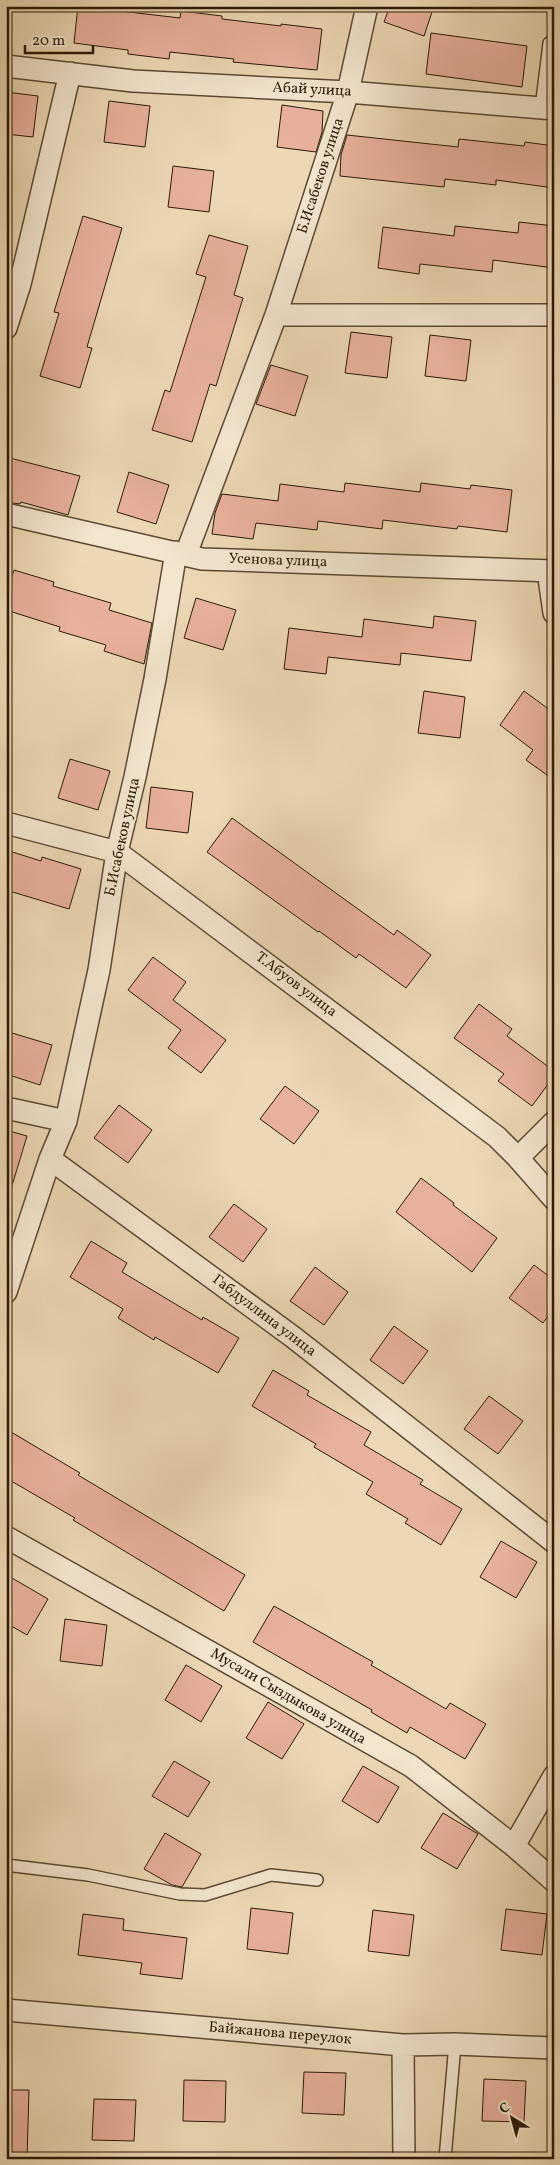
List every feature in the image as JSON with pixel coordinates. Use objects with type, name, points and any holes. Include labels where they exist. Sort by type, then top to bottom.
[{"type":"street","name":"Б.Исабеков улица","points":[[66,1120],[99,970],[117,852],[135,777],[181,553],[276,315],[348,92],[367,6]]},
{"type":"street","name":"Абай улица","points":[[6,66],[133,81],[348,92],[547,109]]},
{"type":"street","points":[[6,328],[20,284],[70,73]]},
{"type":"street","points":[[276,315],[554,315]]},
{"type":"street","name":"Усенова улица","points":[[6,514],[202,558],[551,571]]},
{"type":"street","points":[[551,571],[554,613]]},
{"type":"street","name":"Т.Абуов улица","points":[[6,823],[117,852],[497,1137],[554,1199]]},
{"type":"street","points":[[6,1108],[66,1120],[50,1159],[6,1292]]},
{"type":"street","points":[[518,1158],[554,1122]]},
{"type":"street","name":"Габдуллина улица","points":[[50,1159],[293,1337],[554,1542]]},
{"type":"street","name":"Мусали Сыздыкова улица","points":[[6,1537],[410,1766],[514,1846],[554,1880]]},
{"type":"street","points":[[514,1846],[554,1776]]},
{"type":"street","name":"Байжанова переулок","points":[[6,2010],[403,2045],[455,2044],[554,2048]]},
{"type":"street","points":[[403,2045],[404,2159]]},
{"type":"lane","points":[[547,109],[549,43]]},
{"type":"lane","points":[[6,1865],[88,1875],[180,1894],[205,1895],[271,1875],[317,1880]]},
{"type":"lane","points":[[445,2159],[455,2044]]},
{"type":"building","points":[[78,6],[120,6],[120,11],[180,18],[181,11],[222,16],[222,19],[322,29],[317,70],[233,62],[234,59],[170,52],[169,59],[128,54],[128,50],[74,43]]},
{"type":"building","points":[[390,6],[434,6],[424,36],[384,22]]},
{"type":"building","points":[[431,33],[527,46],[522,87],[426,74]]},
{"type":"building","points":[[6,92],[38,96],[33,137],[6,134]]},
{"type":"building","points":[[109,101],[150,106],[145,147],[104,142]]},
{"type":"building","points":[[282,105],[323,111],[322,132],[316,152],[277,147]]},
{"type":"building","points":[[347,135],[458,147],[459,139],[524,146],[525,142],[554,146],[554,188],[496,180],[496,185],[445,179],[444,187],[340,176],[341,155]]},
{"type":"building","points":[[173,166],[214,171],[209,212],[168,207]]},
{"type":"building","points":[[83,216],[122,228],[87,347],[92,348],[80,388],[40,376],[59,313],[54,312]]},
{"type":"building","points":[[519,222],[554,226],[554,268],[493,260],[492,272],[420,264],[419,274],[378,268],[383,227],[454,236],[455,226],[518,233]]},
{"type":"building","points":[[209,235],[248,246],[234,295],[243,298],[216,386],[210,384],[192,442],[152,430],[165,390],[170,392],[206,277],[196,274]]},
{"type":"building","points":[[351,332],[392,337],[387,378],[345,373]]},
{"type":"building","points":[[430,335],[471,340],[466,381],[425,376]]},
{"type":"building","points":[[271,365],[308,376],[295,416],[256,404]]},
{"type":"building","points":[[6,457],[80,476],[68,515],[21,502],[20,504],[6,502]]},
{"type":"building","points":[[129,472],[169,485],[156,524],[117,512]]},
{"type":"building","points":[[345,483],[420,492],[421,483],[470,489],[471,485],[512,490],[507,532],[458,526],[457,529],[383,520],[382,529],[318,521],[317,530],[256,523],[253,539],[212,534],[215,513],[222,494],[278,501],[280,484],[344,492]]},
{"type":"building","points":[[14,570],[54,582],[53,586],[111,603],[109,610],[152,623],[144,664],[104,651],[106,645],[59,631],[60,627],[6,610],[6,596]]},
{"type":"building","points":[[196,598],[236,610],[223,650],[184,638]]},
{"type":"building","points":[[434,616],[476,621],[471,661],[401,653],[400,665],[328,657],[326,674],[284,669],[289,628],[362,637],[364,619],[433,628]]},
{"type":"building","points":[[424,691],[465,697],[460,738],[418,733]]},
{"type":"building","points":[[524,691],[554,713],[554,780],[526,760],[533,750],[500,725]]},
{"type":"building","points":[[70,759],[110,771],[98,810],[58,798]]},
{"type":"building","points":[[151,787],[193,792],[188,833],[146,828]]},
{"type":"building","points":[[232,818],[394,935],[397,930],[431,955],[406,988],[359,954],[356,958],[207,852]]},
{"type":"building","points":[[6,850],[41,861],[42,857],[81,869],[69,909],[6,890]]},
{"type":"building","points":[[153,957],[186,982],[173,1000],[226,1040],[201,1073],[168,1048],[181,1030],[128,990]]},
{"type":"building","points":[[479,1004],[512,1029],[507,1036],[554,1071],[554,1076],[532,1106],[498,1081],[504,1074],[454,1038]]},
{"type":"building","points":[[12,1033],[52,1045],[40,1085],[6,1074],[6,1053]]},
{"type":"building","points":[[285,1086],[319,1111],[294,1144],[260,1119]]},
{"type":"building","points":[[119,1105],[152,1130],[128,1163],[94,1138]]},
{"type":"building","points":[[6,1130],[27,1136],[11,1189],[6,1188]]},
{"type":"building","points":[[421,1178],[497,1238],[472,1272],[396,1212]]},
{"type":"building","points":[[234,1204],[267,1229],[243,1262],[209,1237]]},
{"type":"building","points":[[91,1241],[127,1263],[122,1272],[202,1320],[203,1317],[239,1338],[218,1373],[155,1337],[154,1340],[118,1318],[123,1309],[70,1277]]},
{"type":"building","points":[[534,1265],[554,1280],[554,1308],[543,1323],[509,1298]]},
{"type":"building","points":[[315,1267],[348,1292],[324,1325],[290,1301]]},
{"type":"building","points":[[394,1326],[428,1351],[403,1384],[370,1360]]},
{"type":"building","points":[[273,1370],[309,1391],[307,1395],[371,1432],[364,1445],[423,1480],[420,1484],[462,1509],[441,1545],[405,1523],[408,1519],[366,1494],[373,1482],[314,1447],[316,1444],[252,1406]]},
{"type":"building","points":[[489,1396],[523,1421],[498,1454],[464,1429]]},
{"type":"building","points":[[6,1429],[80,1473],[78,1475],[245,1575],[224,1611],[73,1520],[75,1518],[6,1478]]},
{"type":"building","points":[[501,1541],[537,1562],[516,1598],[480,1577]]},
{"type":"building","points":[[12,1578],[48,1599],[27,1635],[6,1623],[6,1588]]},
{"type":"building","points":[[274,1606],[373,1662],[371,1665],[446,1709],[450,1703],[486,1724],[465,1759],[410,1727],[407,1733],[371,1712],[372,1710],[253,1642]]},
{"type":"building","points":[[65,1619],[107,1625],[102,1666],[60,1661]]},
{"type":"building","points":[[186,1665],[222,1686],[201,1722],[165,1700]]},
{"type":"building","points":[[268,1702],[304,1724],[282,1759],[246,1738]]},
{"type":"building","points":[[174,1761],[210,1782],[188,1817],[152,1796]]},
{"type":"building","points":[[363,1766],[399,1787],[378,1823],[342,1801]]},
{"type":"building","points":[[443,1813],[478,1834],[457,1869],[421,1848]]},
{"type":"building","points":[[165,1833],[201,1854],[182,1887],[172,1885],[144,1869]]},
{"type":"building","points":[[251,1908],[293,1913],[288,1954],[247,1949]]},
{"type":"building","points":[[506,1909],[547,1914],[542,1955],[501,1950]]},
{"type":"building","points":[[373,1910],[414,1915],[409,1956],[368,1951]]},
{"type":"building","points":[[83,1914],[124,1919],[123,1930],[187,1938],[182,1979],[140,1974],[142,1963],[78,1955]]},
{"type":"building","points":[[304,2072],[346,2073],[344,2115],[302,2113]]},
{"type":"building","points":[[484,2079],[526,2081],[524,2122],[482,2121]]},
{"type":"building","points":[[184,2080],[226,2081],[225,2122],[183,2121]]},
{"type":"building","points":[[6,2090],[29,2090],[27,2159],[7,2159]]},
{"type":"building","points":[[94,2099],[136,2100],[134,2141],[92,2140]]}]
